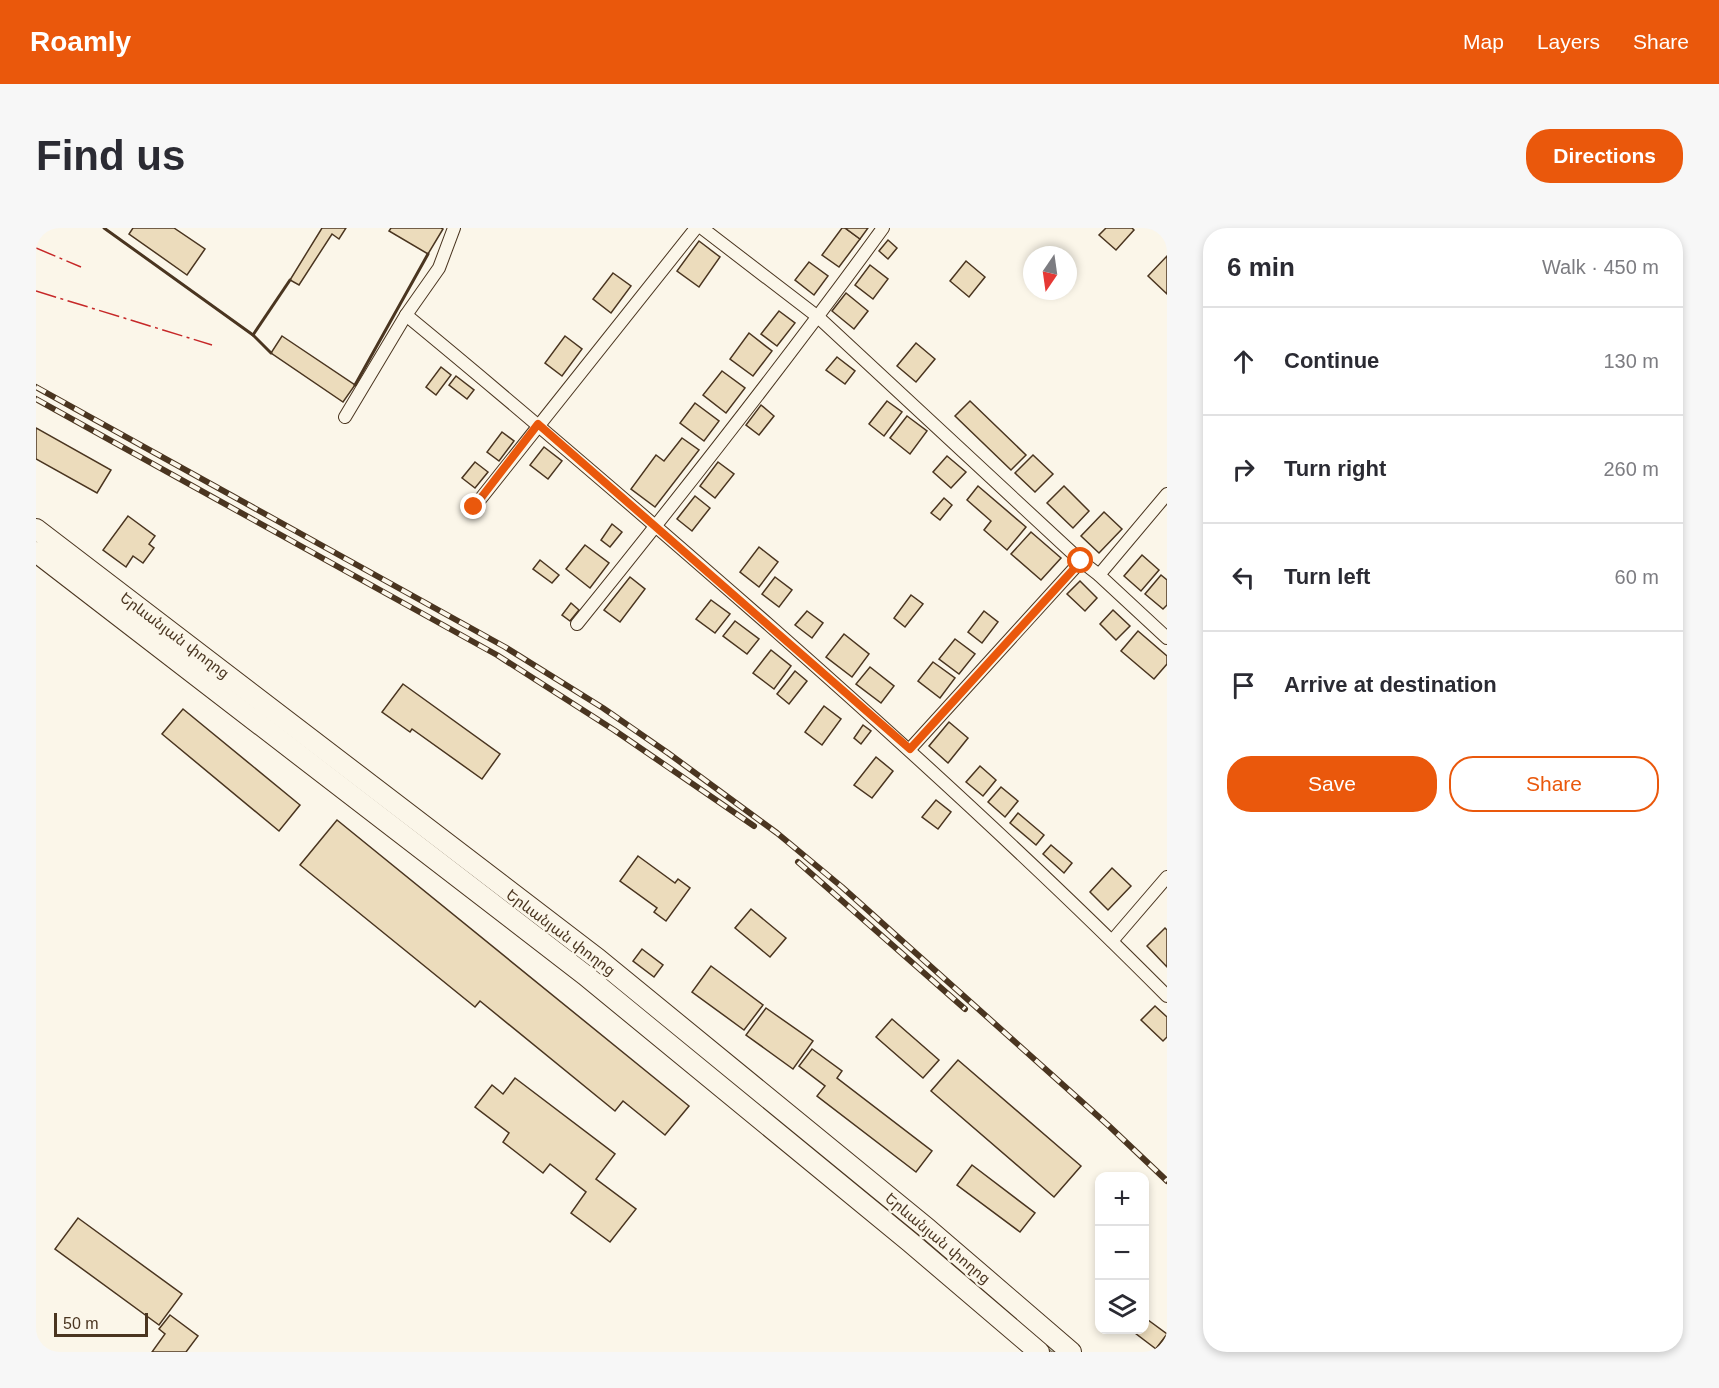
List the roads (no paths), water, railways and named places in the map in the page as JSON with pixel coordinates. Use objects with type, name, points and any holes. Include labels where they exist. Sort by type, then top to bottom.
[{"type":"highway","name":"Երևանյան փողոց","points":[[36,529],[598,959],[928,1228],[1071,1352]]},
{"type":"highway","name":"Երևանյան փողոց","points":[[36,552],[585,975],[1040,1352]]},
{"type":"highway","points":[[402,834],[414,817]]},
{"type":"highway","points":[[585,975],[598,959]]},
{"type":"street","points":[[345,417],[406,315],[439,268],[454,228]]},
{"type":"street","points":[[474,507],[696,228]]},
{"type":"street","points":[[702,228],[818,317],[1167,638]]},
{"type":"street","points":[[577,624],[818,317],[883,228]]},
{"type":"street","points":[[406,315],[538,424],[910,749],[1112,940],[1167,996]]},
{"type":"street","points":[[1099,575],[1167,494]]},
{"type":"street","points":[[910,749],[1081,561]]},
{"type":"street","points":[[1112,940],[1167,877]]},
{"type":"railway","points":[[36,387],[505,647],[603,708],[668,753],[777,833],[842,887],[1109,1126],[1167,1181]]},
{"type":"railway","points":[[36,399],[497,655],[614,730],[754,826]]},
{"type":"railway","points":[[798,862],[965,1009]]}]
